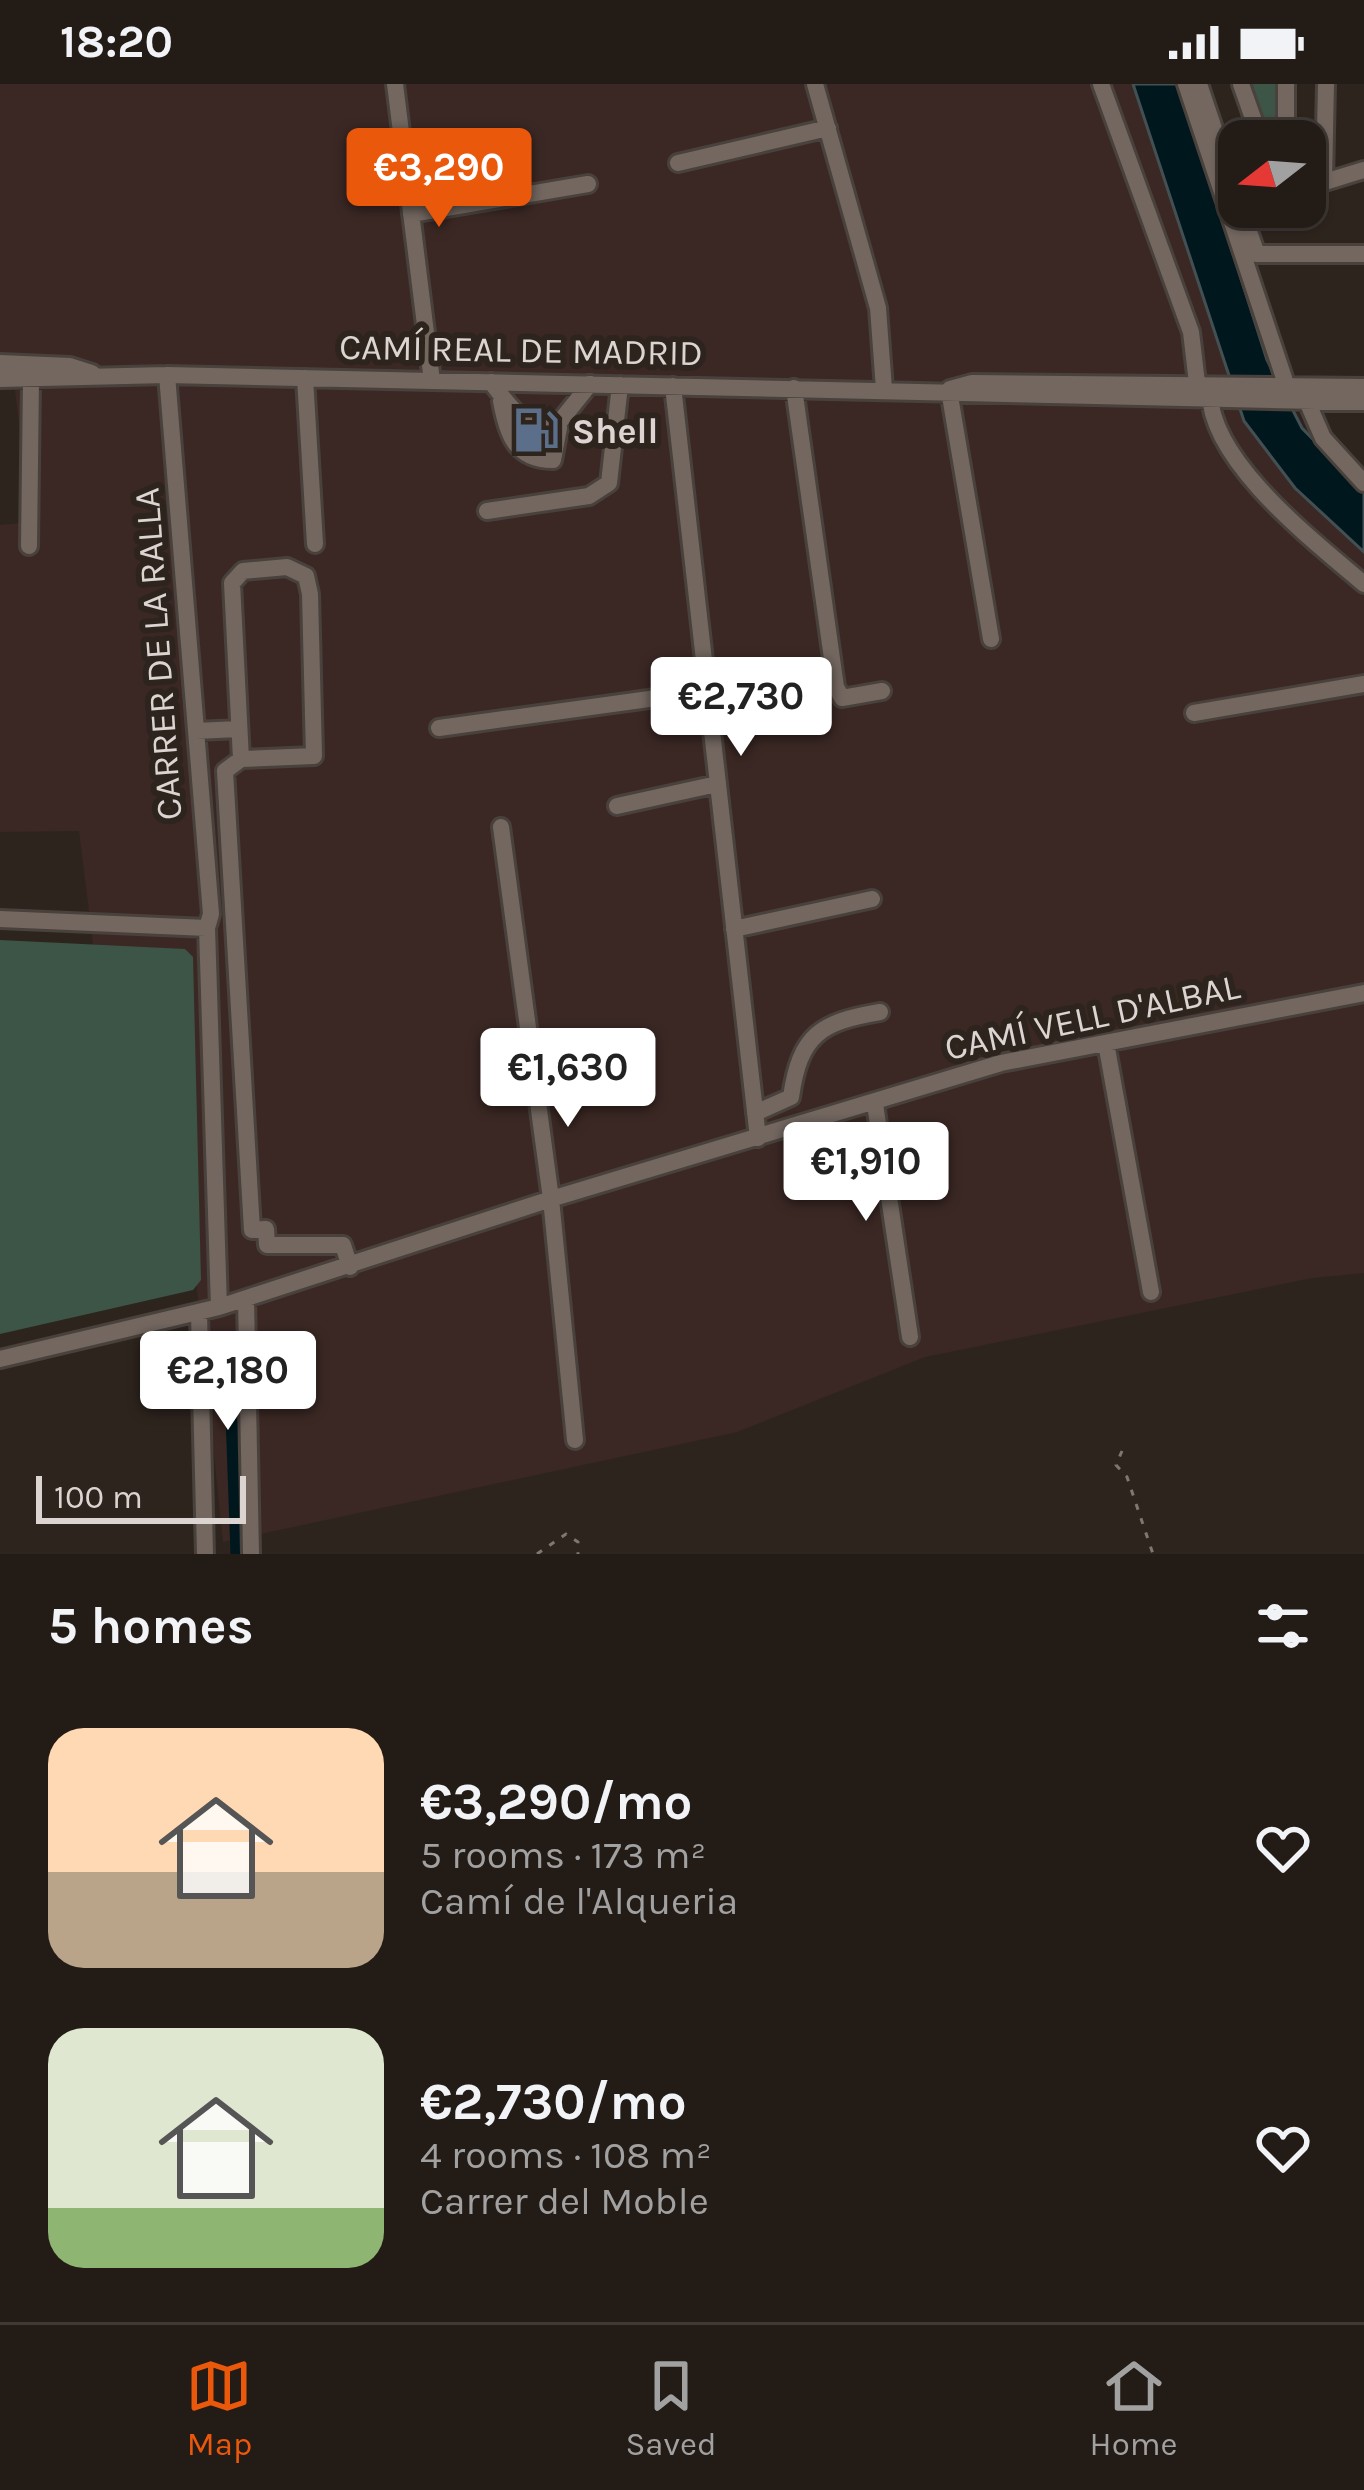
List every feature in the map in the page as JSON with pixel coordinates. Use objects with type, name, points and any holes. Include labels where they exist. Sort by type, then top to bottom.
[{"type":"street","points":[[395,84],[431,381]]},
{"type":"street","points":[[815,84],[878,308],[884,389]]},
{"type":"street","points":[[1101,84],[1231,452],[1297,527],[1364,584]]},
{"type":"street","points":[[1186,84],[1296,394],[1323,438],[1364,483]]},
{"type":"street","points":[[1199,84],[1218,125]]},
{"type":"street","points":[[1241,84],[1254,120]]},
{"type":"street","points":[[1286,84],[1286,120]]},
{"type":"street","points":[[1325,120],[1326,84]]},
{"type":"street","points":[[678,163],[828,128]]},
{"type":"street","points":[[1326,180],[1364,170]]},
{"type":"street","points":[[411,214],[588,184]]},
{"type":"street","points":[[1249,228],[1257,254],[1364,254]]},
{"type":"street","name":"CAMÍ REAL DE MADRID","points":[[0,363],[70,366],[92,374]]},
{"type":"street","name":"CAMÍ REAL DE MADRID","points":[[0,380],[92,374],[431,381],[495,388],[590,384],[949,389],[972,383],[1211,389]]},
{"type":"street","name":"CARRER DE LA RALLA","points":[[166,375],[212,914],[207,928],[219,1307]]},
{"type":"street","points":[[305,378],[315,544]]},
{"type":"street","points":[[28,546],[31,380]]},
{"type":"street","points":[[495,388],[513,442],[528,457],[553,460],[559,428],[590,384]]},
{"type":"street","points":[[487,511],[589,496],[609,483],[620,385]]},
{"type":"street","points":[[673,386],[758,1138]]},
{"type":"street","points":[[1211,389],[1364,401],[1364,387],[1296,394]]},
{"type":"street","points":[[495,388],[534,428],[559,428]]},
{"type":"street","points":[[794,388],[836,687],[842,698],[882,691]]},
{"type":"street","points":[[949,389],[991,639]]},
{"type":"street","name":"CAMÍ REAL DE MADRID","points":[[949,389],[974,396],[1126,399],[1142,390],[1211,389]]},
{"type":"street","points":[[241,759],[232,583],[243,571],[298,571],[306,576],[310,594],[314,757],[241,759],[225,771],[252,1230],[266,1229],[267,1245],[343,1245],[350,1267]]},
{"type":"street","points":[[1194,713],[1364,684]]},
{"type":"street","points":[[439,728],[707,691]]},
{"type":"street","points":[[196,731],[238,729]]},
{"type":"street","points":[[617,806],[718,784]]},
{"type":"street","points":[[501,827],[551,1198],[575,1440]]},
{"type":"street","points":[[734,929],[872,899]]},
{"type":"street","points":[[0,919],[207,928]]},
{"type":"street","name":"CAMÍ VELL D'ALBAL","points":[[0,1359],[199,1313],[551,1198],[1001,1063],[1364,993]]},
{"type":"street","points":[[754,1113],[791,1097],[795,1070],[811,1034],[843,1018],[880,1012]]},
{"type":"street","points":[[1106,1043],[1151,1292]]},
{"type":"street","points":[[875,1104],[910,1337]]},
{"type":"street","points":[[246,1299],[251,1554]]},
{"type":"street","points":[[199,1313],[205,1554]]},
{"type":"path","points":[[1122,1451],[1116,1466],[1127,1477],[1153,1554]]},
{"type":"path","points":[[537,1554],[566,1534],[578,1542],[578,1554]]},
{"type":"shaded area","points":[[0,84],[1133,84],[1244,421],[1295,488],[1364,552],[1364,1273],[1312,1278],[925,1357],[737,1432],[223,1542],[166,987],[99,991],[79,831],[0,832],[0,525],[31,522],[15,390],[0,390]]},
{"type":"green space","points":[[1244,84],[1282,84],[1282,120],[1256,120]]},
{"type":"green space","points":[[0,940],[185,949],[193,957],[201,1280],[193,1290],[0,1334]]},
{"type":"water","points":[[1133,84],[1179,84],[1218,206],[1218,228],[1225,228],[1267,360],[1302,428],[1364,491],[1364,552],[1295,488],[1244,421]]},
{"type":"waterway","points":[[231,1360],[238,1554]]},
{"type":"place","name":"Shell","points":[[536,430]]}]
